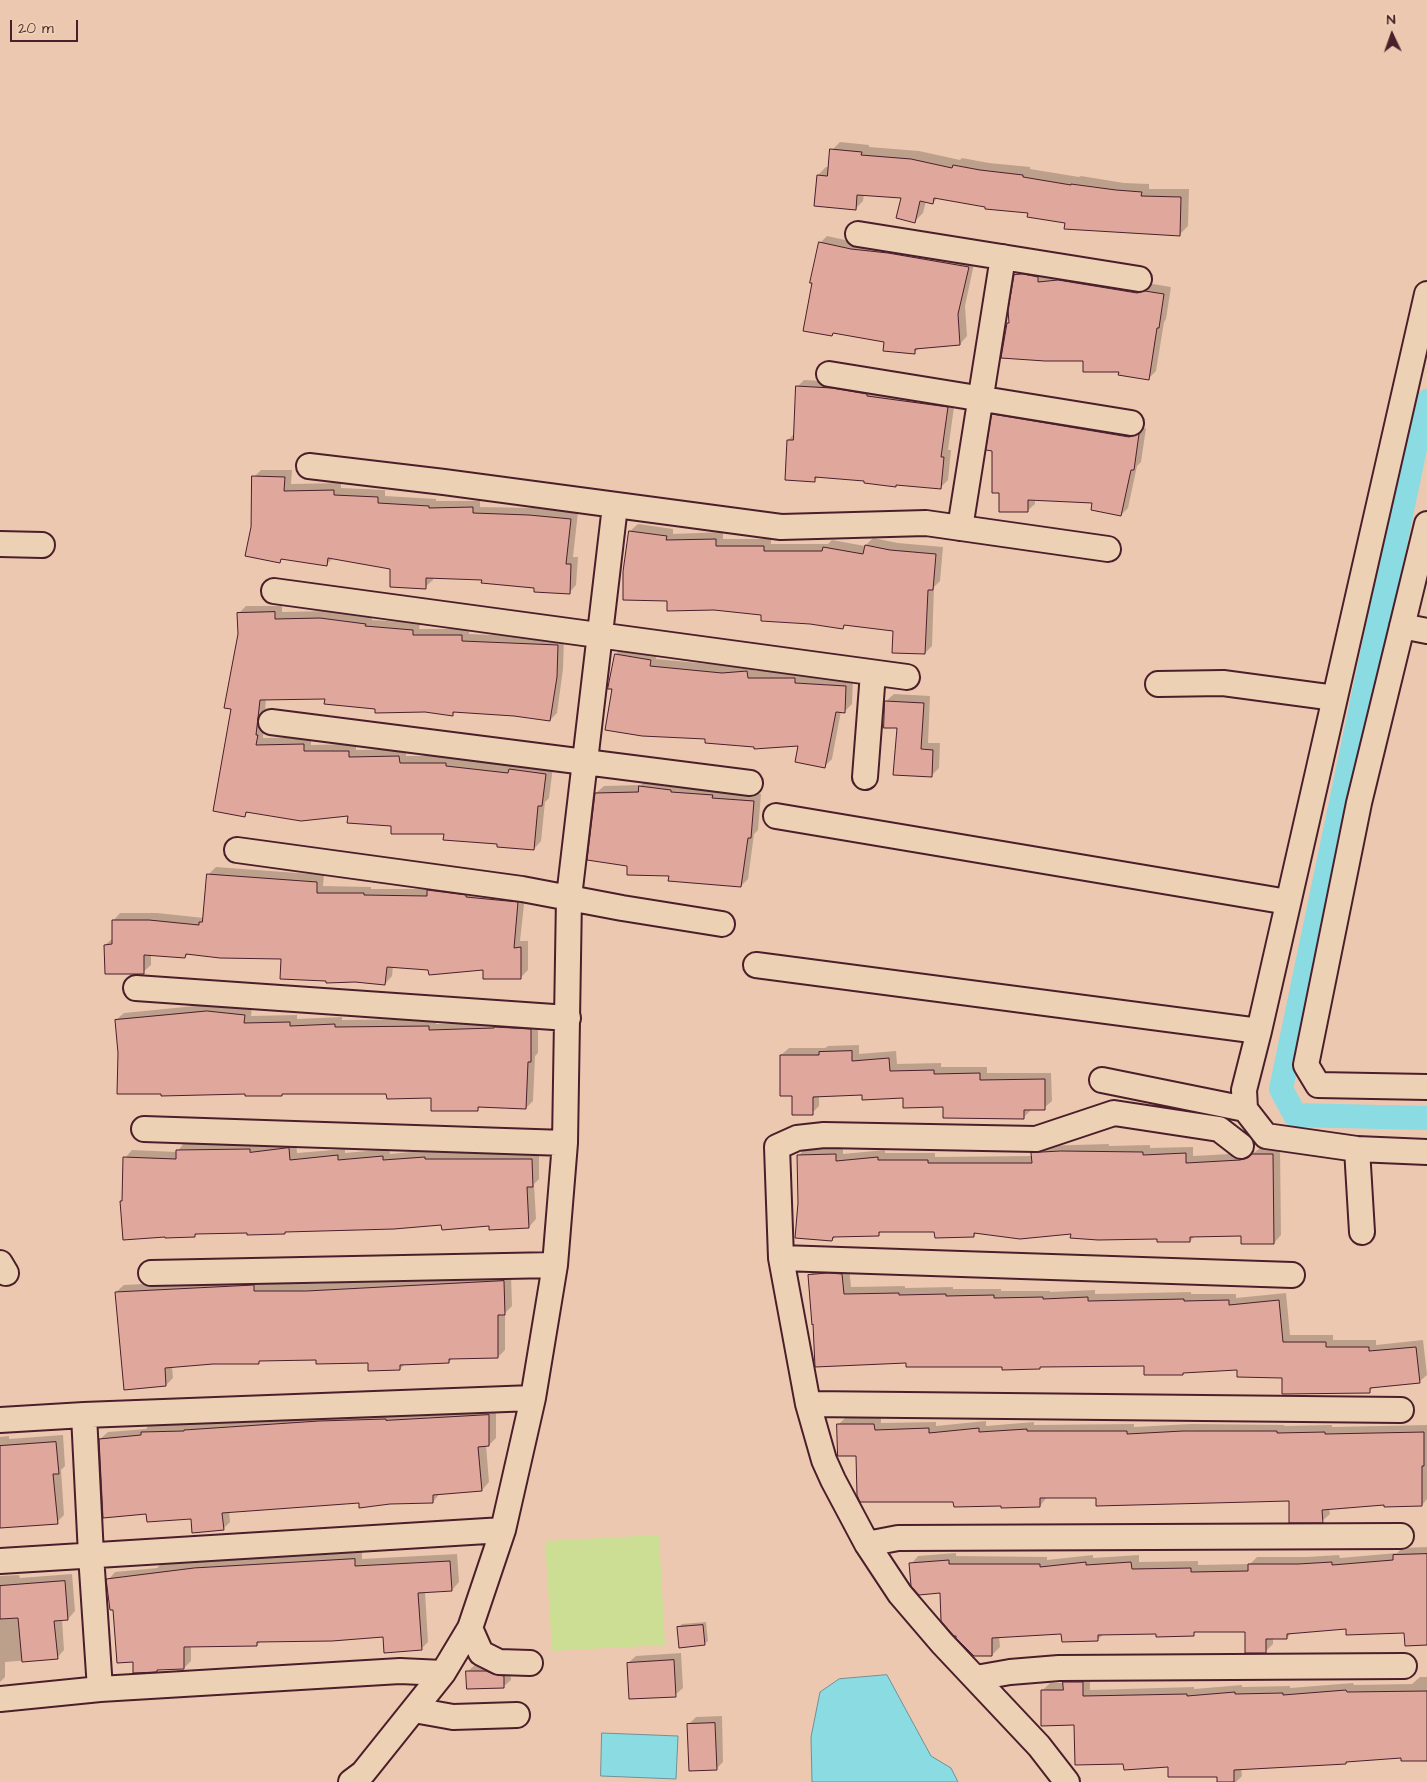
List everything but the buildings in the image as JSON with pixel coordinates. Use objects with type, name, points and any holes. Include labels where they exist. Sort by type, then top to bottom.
[{"type":"street","points":[[858,234],[1139,279]]},
{"type":"street","points":[[960,528],[1003,257]]},
{"type":"street","points":[[1427,294],[1244,1090],[1244,1108],[1266,1136],[1357,1149],[1427,1152]]},
{"type":"street","points":[[829,374],[1130,423]]},
{"type":"street","points":[[309,466],[781,527],[926,523],[1108,549]]},
{"type":"street","points":[[351,1782],[362,1773],[443,1673],[470,1628],[503,1530],[532,1398],[555,1265],[565,1143],[569,897],[615,506]]},
{"type":"street","points":[[1427,527],[1359,803],[1306,1065],[1318,1085],[1427,1087]]},
{"type":"street","points":[[0,544],[42,545]]},
{"type":"street","points":[[274,591],[908,677]]},
{"type":"street","points":[[1402,626],[1427,632]]},
{"type":"street","points":[[865,777],[873,673]]},
{"type":"street","points":[[1158,684],[1223,683],[1335,698]]},
{"type":"street","points":[[271,722],[750,783]]},
{"type":"street","points":[[776,816],[1288,902]]},
{"type":"street","points":[[237,850],[522,889],[722,924]]},
{"type":"street","points":[[756,964],[1259,1031]]},
{"type":"street","points":[[136,988],[568,1018]]},
{"type":"street","points":[[1102,1080],[1244,1108]]},
{"type":"street","points":[[1067,1782],[1039,1746],[942,1644],[900,1594],[867,1544],[827,1466],[808,1404],[782,1258],[778,1147],[797,1138],[824,1135],[1036,1139],[1114,1113],[1219,1130],[1241,1146]]},
{"type":"street","points":[[144,1129],[565,1143]]},
{"type":"street","points":[[1357,1149],[1362,1232]]},
{"type":"street","points":[[782,1258],[1292,1274]]},
{"type":"street","points":[[151,1272],[555,1265]]},
{"type":"street","points":[[0,1420],[532,1398]]},
{"type":"street","points":[[808,1404],[1401,1410]]},
{"type":"street","points":[[84,1416],[100,1689]]},
{"type":"street","points":[[0,1561],[503,1530]]},
{"type":"street","points":[[867,1544],[898,1538],[1401,1536]]},
{"type":"street","points":[[470,1628],[481,1653],[499,1662],[530,1663]]},
{"type":"street","points":[[976,1678],[1010,1672],[1059,1668],[1404,1666]]},
{"type":"street","points":[[0,1699],[100,1689],[400,1671],[443,1673]]},
{"type":"street","points":[[414,1710],[453,1717],[517,1715]]},
{"type":"green space","points":[[659,1535],[665,1645],[552,1651],[545,1541]]},
{"type":"water","points":[[887,1675],[931,1756],[951,1768],[958,1782],[812,1782],[811,1737],[820,1692],[839,1679]]},
{"type":"water","points":[[602,1733],[678,1736],[676,1779],[601,1776]]},
{"type":"waterway","points":[[1427,401],[1417,439],[1281,1089],[1295,1115],[1427,1118]]}]
